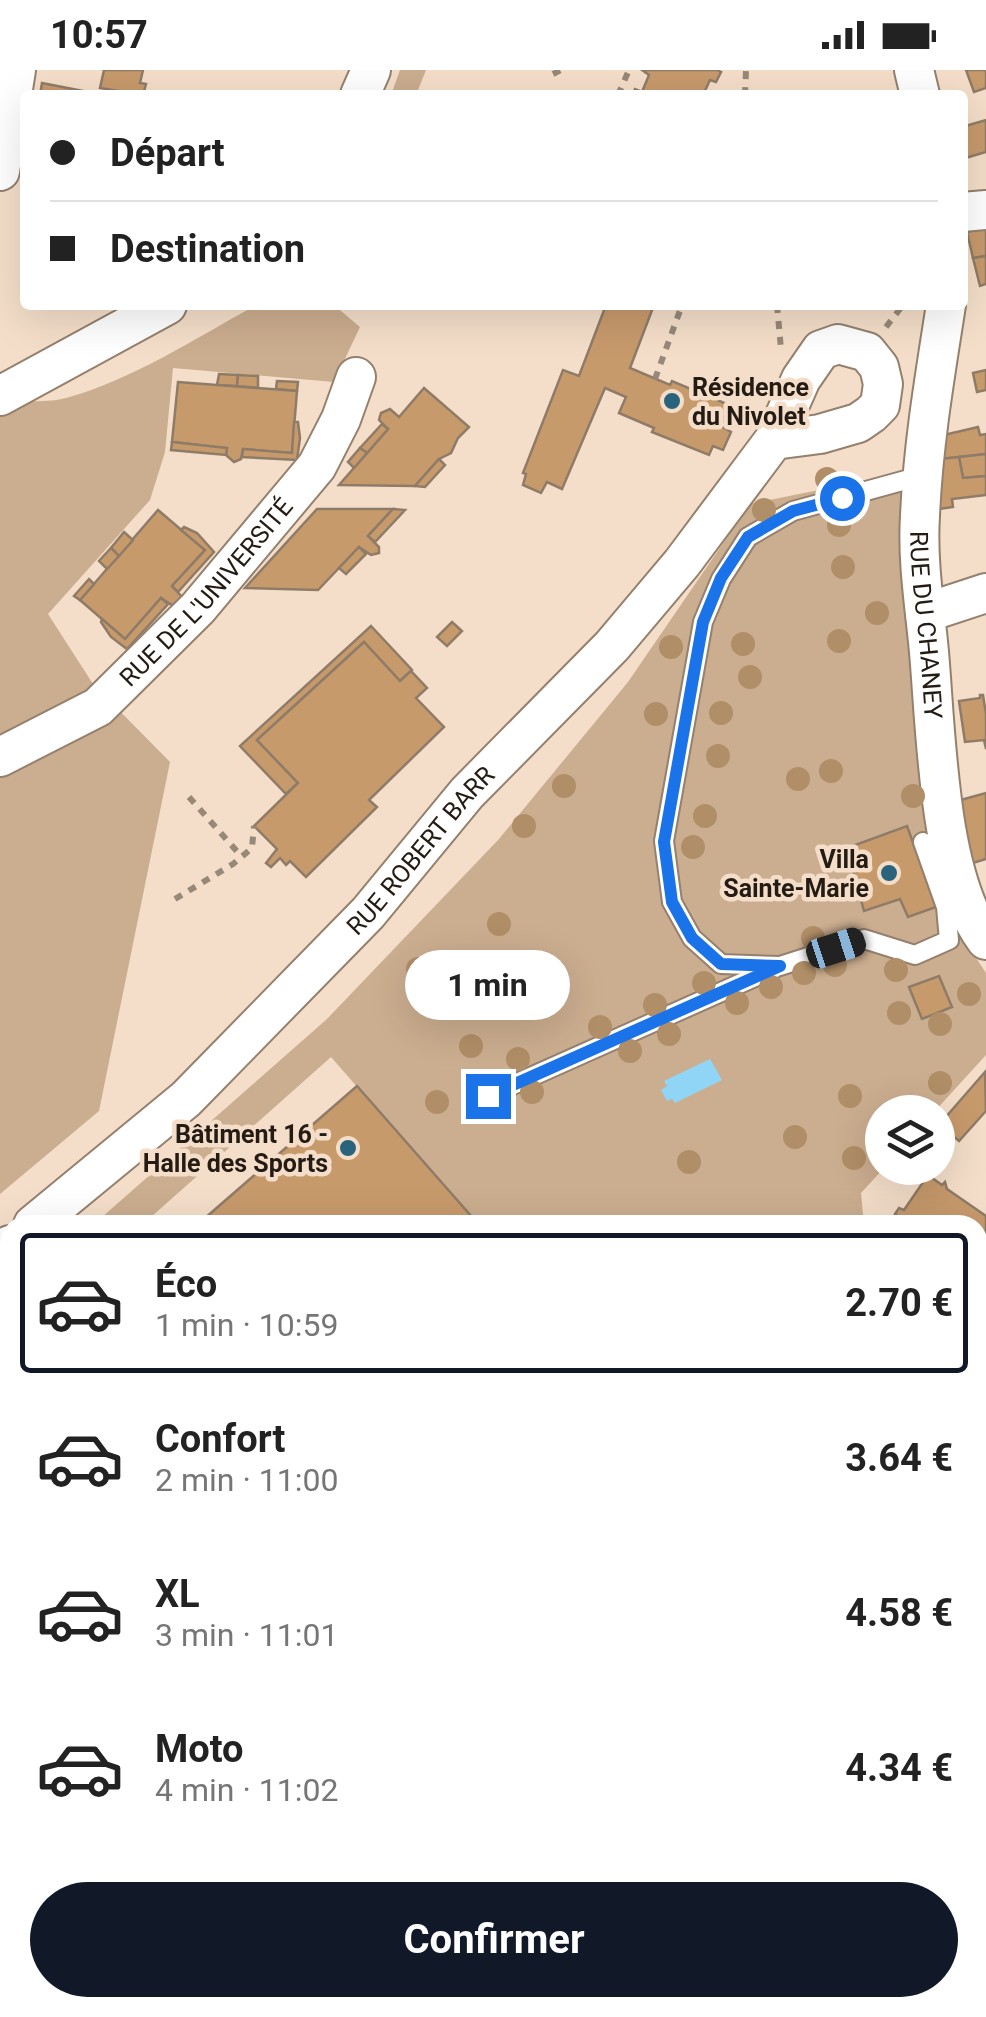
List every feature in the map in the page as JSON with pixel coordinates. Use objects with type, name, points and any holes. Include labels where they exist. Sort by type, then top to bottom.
[{"type":"street","points":[[0,171],[16,70]]},
{"type":"street","points":[[0,396],[158,310]]},
{"type":"street","name":"RUE DU CHANEY","points":[[945,310],[920,518],[925,613],[945,815],[961,890],[973,923],[986,940]]},
{"type":"street","name":"RUE DE L'UNIVERSITÉ","points":[[0,757],[98,707],[198,608],[316,466],[356,377]]},
{"type":"street","name":"RUE ROBERT BARR","points":[[45,1215],[186,1099],[368,914],[468,793],[612,646],[682,564],[774,440]]},
{"type":"street","points":[[925,613],[986,592]]},
{"type":"lane","points":[[780,966],[721,964],[692,938],[672,902],[664,842],[703,622],[721,578],[748,537],[793,511],[924,474]]},
{"type":"lane","points":[[488,1096],[780,966],[864,939],[916,955],[949,940],[946,907],[923,842]]},
{"type":"path","points":[[655,379],[680,310]]},
{"type":"path","points":[[189,796],[242,856]]},
{"type":"path","points":[[175,900],[252,848],[254,826]]},
{"type":"shaded area","points":[[400,70],[426,70],[418,90],[393,90]]},
{"type":"shaded area","points":[[247,310],[340,310],[360,327],[334,382],[173,368],[165,452],[150,500],[48,614],[93,684],[170,762],[99,1111],[0,1194],[0,415],[15,405],[57,400],[90,390],[163,357]]},
{"type":"shaded area","points":[[908,472],[955,926],[986,973],[986,1055],[950,1095],[865,1095],[865,1185],[868,1185],[861,1193],[863,1215],[469,1215],[331,1057],[153,1215],[104,1215],[327,1019],[499,839],[628,682],[750,504]]},
{"type":"water","points":[[710,1059],[722,1080],[675,1103],[672,1099],[667,1101],[661,1090],[667,1086],[664,1081]]},
{"type":"building","points":[[104,70],[143,70],[140,83],[146,84],[144,90],[100,88]]},
{"type":"building","points":[[642,70],[721,72],[716,82],[710,80],[705,90],[643,90],[649,75]]},
{"type":"building","points":[[966,70],[986,70],[986,88],[974,92]]},
{"type":"building","points":[[42,83],[78,90],[41,90]]},
{"type":"building","points":[[986,120],[986,152],[968,157],[968,125]]},
{"type":"building","points":[[986,227],[986,256],[973,258],[968,232]]},
{"type":"building","points":[[986,256],[986,284],[980,286],[973,258]]},
{"type":"building","name":"Résidence du Nivolet","points":[[604,310],[652,310],[630,368],[729,405],[721,426],[731,432],[723,450],[713,446],[709,455],[652,432],[654,428],[619,413],[626,397],[605,388],[562,489],[547,482],[541,493],[523,485],[523,473],[563,370],[579,376]]},
{"type":"building","points":[[986,370],[986,390],[977,392],[973,373]]},
{"type":"building","points":[[219,374],[238,375],[237,386],[217,385]]},
{"type":"building","points":[[238,375],[258,376],[258,388],[237,386]]},
{"type":"building","points":[[277,381],[298,382],[297,391],[276,389]]},
{"type":"building","points":[[178,382],[297,391],[292,453],[243,449],[241,459],[234,462],[226,455],[227,448],[172,442]]},
{"type":"building","points":[[424,388],[469,427],[451,453],[439,459],[415,486],[339,485],[388,429],[379,420],[381,413],[390,409],[399,417]]},
{"type":"building","points":[[294,422],[298,422],[300,438],[297,460],[242,457],[243,449],[292,453]]},
{"type":"building","points":[[382,424],[388,429],[367,453],[360,448]]},
{"type":"building","points":[[978,427],[980,435],[986,434],[986,454],[931,460],[935,437]]},
{"type":"building","points":[[172,442],[227,448],[226,455],[171,450]]},
{"type":"building","points":[[360,448],[367,453],[354,468],[348,462]]},
{"type":"building","points":[[986,454],[986,476],[963,478],[959,457]]},
{"type":"building","points":[[959,457],[963,478],[986,476],[986,495],[952,499],[953,507],[932,510],[931,460]]},
{"type":"building","points":[[439,459],[445,465],[425,487],[415,486]]},
{"type":"building","points":[[317,509],[393,509],[368,536],[379,547],[379,553],[371,555],[359,547],[318,590],[245,588]]},
{"type":"building","points":[[393,509],[405,510],[375,542],[368,536]]},
{"type":"building","points":[[158,510],[205,550],[172,586],[183,598],[175,607],[161,598],[125,639],[80,600]]},
{"type":"building","points":[[184,527],[197,533],[214,552],[178,592],[172,586],[205,550],[181,530]]},
{"type":"building","points":[[124,532],[133,540],[119,556],[111,548]]},
{"type":"building","points":[[359,547],[366,554],[346,574],[339,568]]},
{"type":"building","points":[[111,548],[119,556],[107,569],[99,561]]},
{"type":"building","points":[[89,579],[94,584],[80,600],[74,596]]},
{"type":"building","points":[[161,598],[168,604],[127,649],[111,637],[101,622],[102,619],[125,639]]},
{"type":"building","points":[[452,622],[462,631],[447,646],[437,637]]},
{"type":"building","points":[[371,626],[412,670],[400,681],[364,642],[257,740],[298,783],[286,794],[240,746]]},
{"type":"building","points":[[364,642],[400,681],[411,671],[427,688],[416,698],[444,727],[369,800],[377,807],[306,877],[290,861],[286,865],[280,858],[271,867],[266,863],[277,849],[254,826],[298,783],[257,740]]},
{"type":"building","points":[[980,695],[986,714],[986,749],[984,740],[965,742],[959,701]]},
{"type":"building","points":[[986,793],[986,859],[970,864],[957,801]]},
{"type":"building","name":"Villa Sainte-Marie","points":[[907,826],[936,907],[908,917],[900,899],[864,911],[847,848]]},
{"type":"building","points":[[939,976],[952,1007],[922,1019],[909,987]]},
{"type":"building","points":[[985,1072],[986,1111],[959,1141],[955,1138],[955,1106]]},
{"type":"building","name":"Bâtiment 16 - Halle des Sports","points":[[357,1086],[470,1215],[209,1215]]},
{"type":"building","points":[[921,1185],[946,1185],[985,1215],[896,1215],[899,1208],[904,1210]]},
{"type":"place","name":"Résidence du Nivolet","points":[[672,401]]},
{"type":"place","name":"Villa Sainte-Marie","points":[[889,873]]},
{"type":"place","name":"Bâtiment 16 - Halle des Sports","points":[[348,1148]]},
{"type":"route","points":[[488,1096],[780,966],[721,964],[692,938],[672,902],[664,842],[703,622],[721,578],[748,537],[793,511],[842,498]]}]
